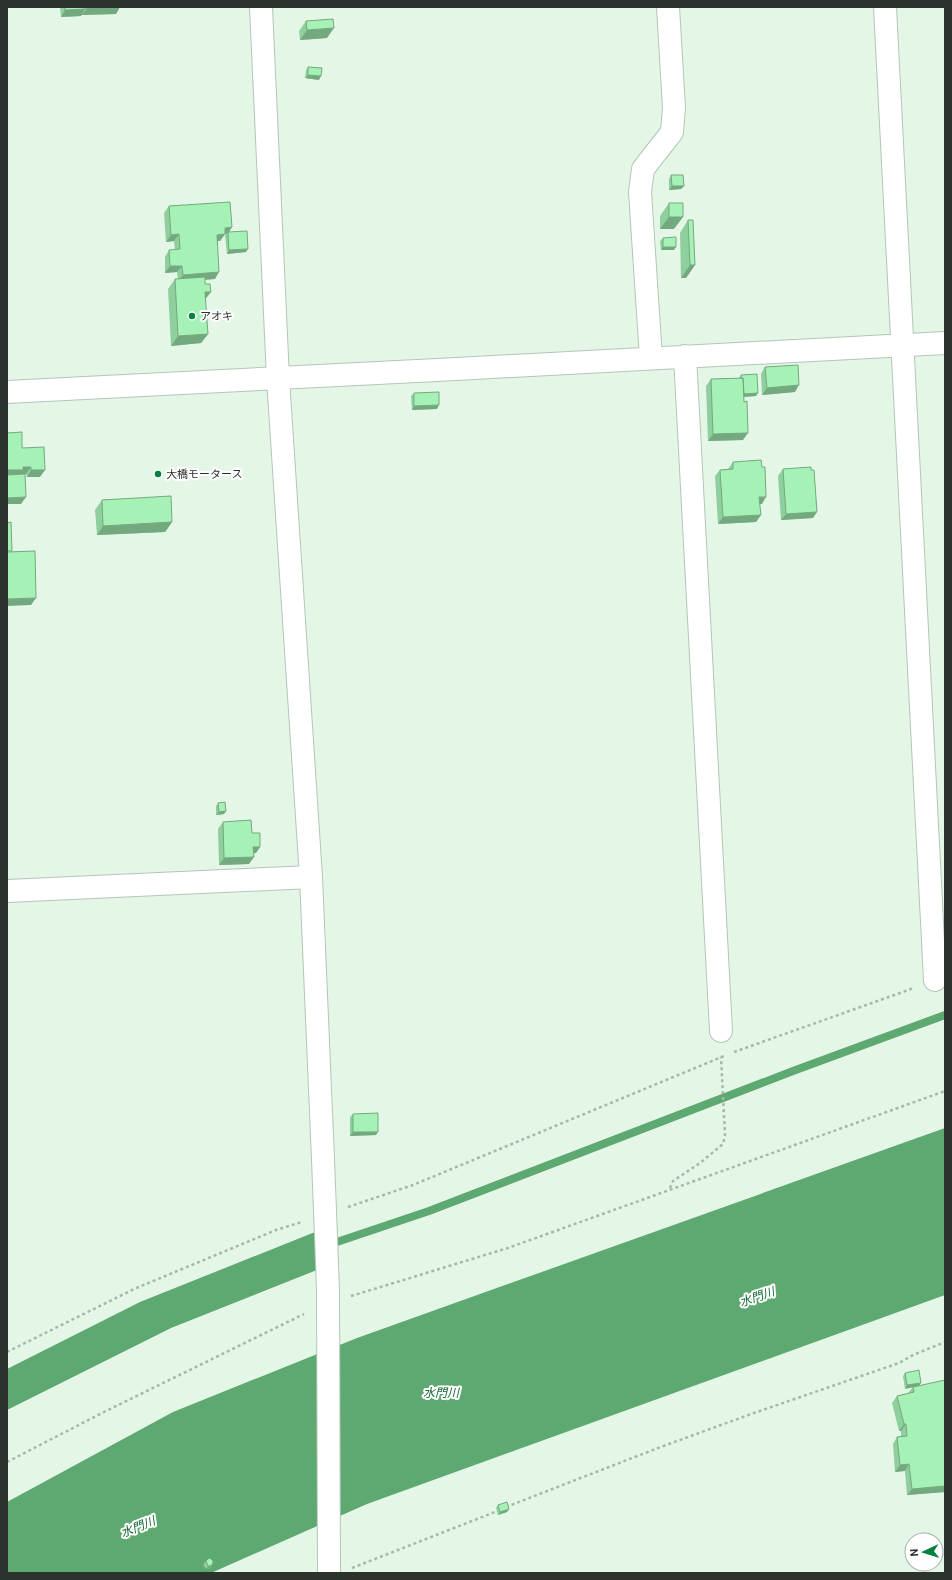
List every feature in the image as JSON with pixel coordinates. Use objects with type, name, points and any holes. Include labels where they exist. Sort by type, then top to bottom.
[{"type":"street","points":[[261,7],[278,379],[311,876],[323,1160],[337,1572]]},
{"type":"street","points":[[651,358],[640,192],[643,170],[672,132],[674,108],[668,7]]},
{"type":"street","points":[[884,7],[935,980]]},
{"type":"street","points":[[7,392],[945,343]]},
{"type":"street","points":[[685,356],[721,1031]]},
{"type":"street","points":[[7,890],[311,876]]},
{"type":"path","points":[[341,1209],[413,1185],[721,1057],[935,980]]},
{"type":"path","points":[[670,1189],[673,1181],[700,1163],[723,1144],[725,1135],[721,1067]]},
{"type":"path","points":[[7,1462],[104,1412],[328,1306],[508,1248],[945,1091]]},
{"type":"path","points":[[7,1352],[134,1289],[276,1230],[305,1221]]},
{"type":"path","points":[[337,1572],[658,1448],[899,1363],[913,1355],[945,1342]]},
{"type":"water","name":"水門川","points":[[945,1128],[945,1295],[367,1504],[211,1573],[7,1573],[7,1502],[173,1412],[357,1338]]},
{"type":"water","points":[[330,1226],[332,1264],[171,1328],[7,1410],[7,1369],[140,1302]]},
{"type":"building","points":[[65,7],[85,7],[85,9],[65,10]]},
{"type":"building","points":[[87,7],[120,7],[87,8]]},
{"type":"building","points":[[333,19],[334,28],[307,30],[306,21]]},
{"type":"building","points":[[308,67],[322,68],[321,76],[308,75]]},
{"type":"building","points":[[671,175],[683,175],[684,186],[672,186]]},
{"type":"building","points":[[230,202],[232,227],[225,228],[225,234],[217,235],[219,272],[183,275],[182,266],[170,266],[169,250],[180,249],[179,234],[171,235],[169,206]]},
{"type":"building","points":[[669,203],[683,203],[683,217],[669,217]]},
{"type":"building","points":[[688,220],[693,220],[695,265],[690,265]]},
{"type":"building","points":[[247,231],[248,249],[229,250],[228,232]]},
{"type":"building","points":[[676,237],[676,247],[663,247],[663,238]]},
{"type":"building","points":[[205,277],[205,284],[210,284],[211,292],[205,292],[208,334],[178,336],[175,279]]},
{"type":"building","points":[[798,365],[799,385],[767,388],[765,367]]},
{"type":"building","points":[[757,374],[758,393],[744,394],[743,378],[741,378],[741,375]]},
{"type":"building","points":[[743,378],[744,402],[747,401],[748,433],[713,434],[711,379]]},
{"type":"building","points":[[439,392],[439,405],[414,406],[414,393]]},
{"type":"building","points":[[22,432],[22,448],[44,447],[45,470],[31,470],[31,467],[23,467],[23,470],[7,470],[7,433]]},
{"type":"building","points":[[761,460],[762,467],[765,467],[766,497],[759,497],[761,515],[723,517],[720,470],[733,469],[733,462]]},
{"type":"building","points":[[811,467],[811,470],[814,470],[817,512],[786,514],[783,469]]},
{"type":"building","points":[[25,474],[26,497],[7,498],[7,475]]},
{"type":"building","points":[[171,496],[172,522],[103,526],[102,500]]},
{"type":"building","points":[[11,522],[12,551],[7,551],[7,523]]},
{"type":"building","points":[[35,551],[36,598],[7,599],[7,552]]},
{"type":"building","points":[[225,802],[226,811],[219,812],[218,803]]},
{"type":"building","points":[[251,820],[252,833],[260,833],[260,847],[253,847],[254,857],[224,858],[223,822]]},
{"type":"building","points":[[378,1113],[378,1132],[353,1132],[353,1114]]},
{"type":"building","points":[[919,1370],[921,1383],[907,1385],[905,1373]]},
{"type":"building","points":[[945,1380],[945,1486],[912,1489],[909,1464],[900,1465],[897,1437],[907,1436],[906,1424],[904,1424],[897,1396],[914,1392],[913,1387]]},
{"type":"building","points":[[507,1502],[509,1509],[500,1512],[498,1505]]},
{"type":"building","points":[[210,1558],[213,1563],[211,1566],[208,1566],[206,1561]]},
{"type":"waterway","points":[[328,1245],[429,1211],[793,1071],[945,1015]]},
{"type":"place","name":"アオキ","points":[[192,316]]},
{"type":"place","name":"大橋モータース","points":[[158,474]]}]
